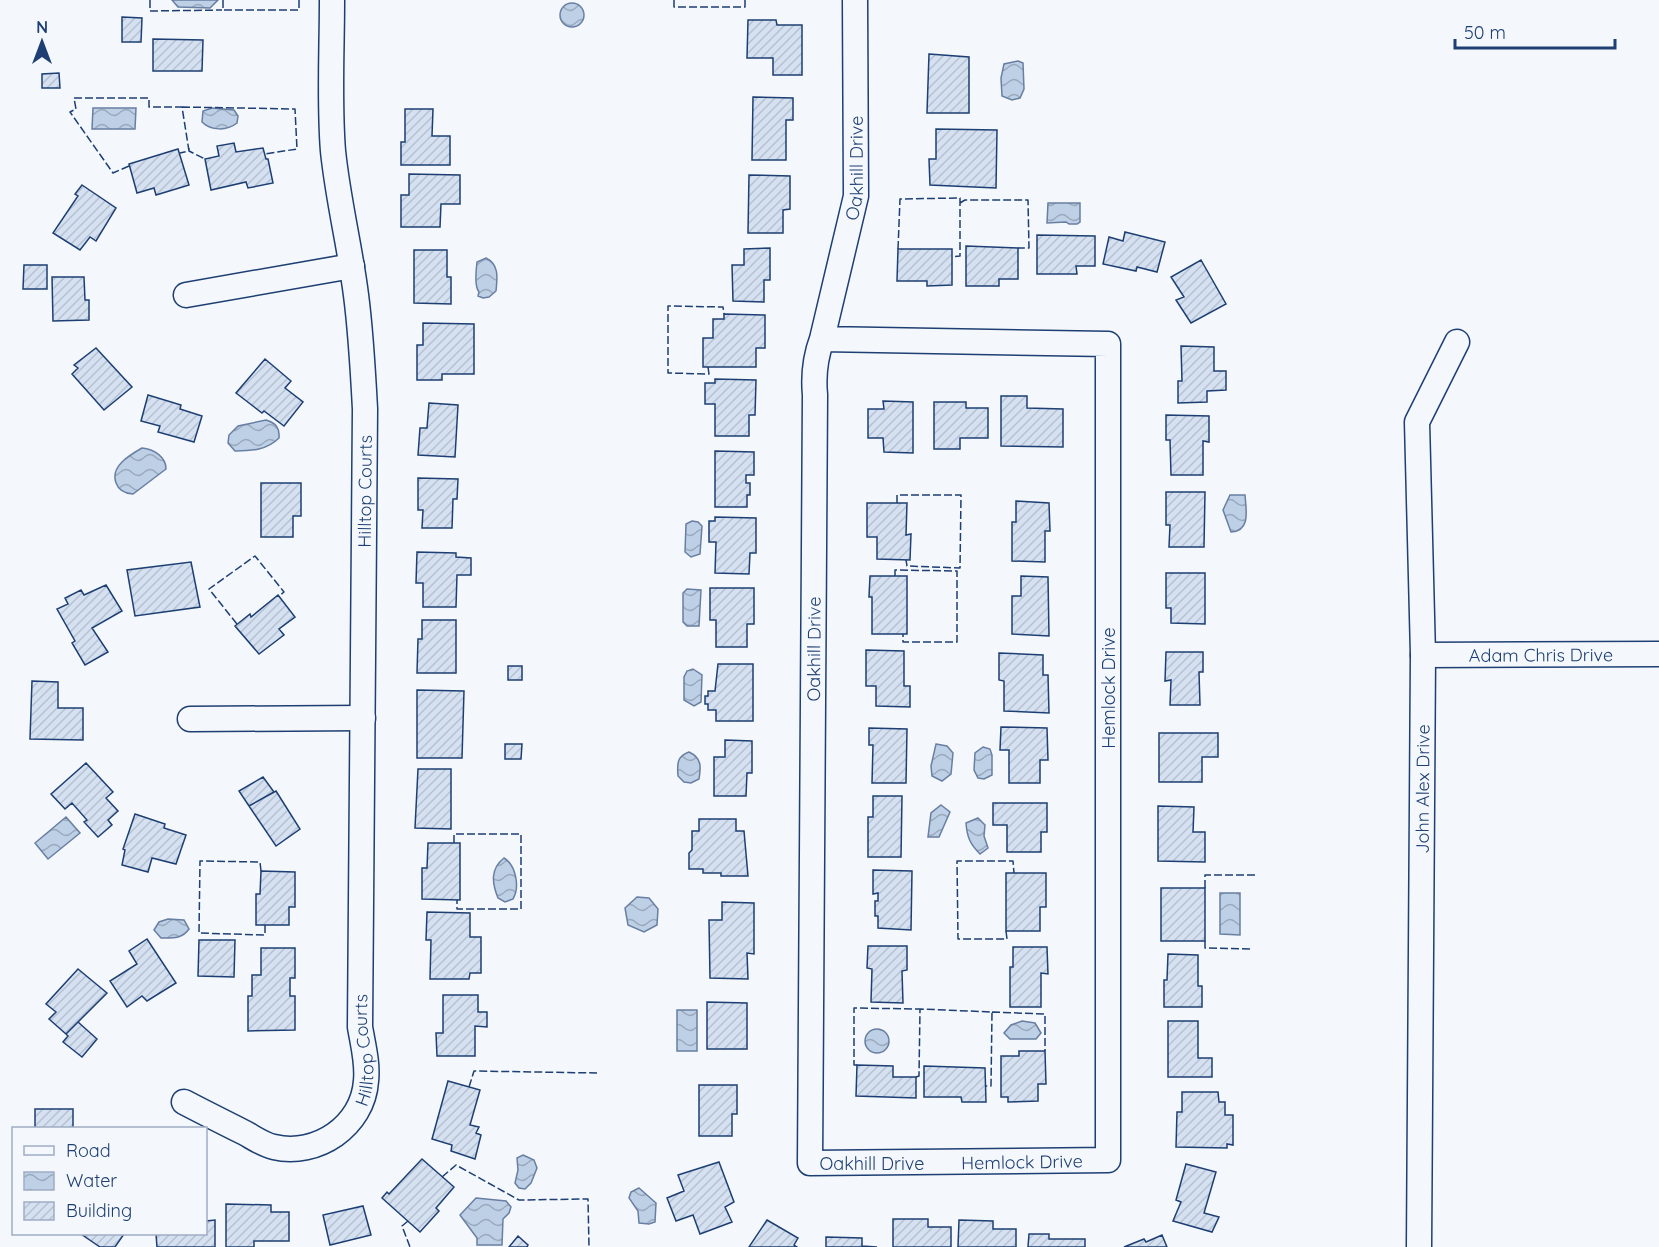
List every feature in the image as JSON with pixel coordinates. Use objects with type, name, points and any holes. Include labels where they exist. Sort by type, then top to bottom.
[{"type":"street","name":"Hilltop Courts","points":[[184,1102],[273,1147],[296,1150],[329,1140],[341,1131],[352,1118],[366,1084],[367,1065],[360,1027],[365,409],[363,352],[352,266],[339,202],[333,151],[332,0]]},
{"type":"street","name":"Oakhill Drive","points":[[855,0],[856,196],[813,375],[815,395],[810,1163],[950,1163]]},
{"type":"street","points":[[186,295],[352,266]]},
{"type":"street","name":"Hemlock Drive","points":[[822,339],[1108,344],[1108,1161],[950,1163]]},
{"type":"street","name":"John Alex Drive","points":[[1419,1247],[1423,654],[1417,422],[1457,342]]},
{"type":"street","name":"Adam Chris Drive","points":[[1423,654],[1659,654]]},
{"type":"street","points":[[190,719],[363,718]]},
{"type":"water","points":[[172,0],[218,0],[210,8],[178,7]]},
{"type":"water","points":[[572,3],[577,4],[583,10],[583,20],[577,26],[572,27],[567,26],[561,20],[560,15],[561,10],[567,4]]},
{"type":"water","points":[[1018,61],[1023,63],[1024,89],[1020,98],[1012,100],[1002,96],[1001,78],[1004,64]]},
{"type":"water","points":[[93,108],[136,108],[135,129],[92,129]]},
{"type":"water","points":[[212,108],[234,110],[238,116],[237,123],[219,129],[206,125],[202,122],[203,111]]},
{"type":"water","points":[[1048,203],[1080,203],[1080,222],[1077,224],[1047,223]]},
{"type":"water","points":[[486,258],[496,268],[497,282],[496,291],[489,297],[483,298],[478,296],[476,269],[477,262]]},
{"type":"water","points":[[266,420],[275,424],[279,431],[279,438],[269,445],[253,450],[235,451],[228,443],[229,435],[238,426]]},
{"type":"water","points":[[142,448],[158,454],[164,461],[166,469],[133,494],[127,493],[118,487],[116,472],[124,460]]},
{"type":"water","points":[[1230,495],[1245,495],[1246,513],[1242,528],[1231,532],[1223,510]]},
{"type":"water","points":[[692,521],[702,526],[700,554],[691,557],[685,552],[686,524]]},
{"type":"water","points":[[687,589],[701,590],[699,626],[687,626],[683,622],[683,593]]},
{"type":"water","points":[[693,669],[702,675],[701,702],[694,706],[684,700],[684,677],[687,671]]},
{"type":"water","points":[[936,744],[947,746],[953,753],[951,774],[942,781],[932,776],[931,766]]},
{"type":"water","points":[[983,747],[990,749],[992,755],[992,775],[984,779],[978,778],[974,770],[975,753]]},
{"type":"water","points":[[689,752],[696,757],[700,767],[699,779],[691,783],[684,782],[678,776],[680,758]]},
{"type":"water","points":[[941,805],[950,812],[939,837],[928,837],[931,813]]},
{"type":"water","points":[[66,817],[80,833],[48,859],[35,843]]},
{"type":"water","points":[[978,818],[985,825],[984,836],[988,848],[980,854],[970,840],[966,823]]},
{"type":"water","points":[[504,858],[516,877],[513,899],[505,902],[498,898],[494,887],[494,872]]},
{"type":"water","points":[[1220,893],[1240,893],[1240,935],[1220,934]]},
{"type":"water","points":[[637,897],[649,898],[658,909],[657,925],[644,932],[628,925],[625,908]]},
{"type":"water","points":[[168,919],[184,920],[189,929],[180,936],[161,938],[154,930],[159,922]]},
{"type":"water","points":[[677,1010],[697,1010],[697,1051],[677,1051]]},
{"type":"water","points":[[1022,1021],[1035,1023],[1041,1033],[1036,1039],[1010,1039],[1004,1033],[1011,1025]]},
{"type":"water","points":[[877,1029],[886,1032],[889,1041],[886,1050],[877,1053],[868,1050],[865,1041],[868,1032]]},
{"type":"water","points":[[523,1155],[534,1160],[537,1168],[531,1183],[525,1189],[519,1188],[515,1183],[518,1170],[517,1158]]},
{"type":"water","points":[[639,1188],[656,1203],[655,1222],[639,1223],[638,1211],[629,1198],[631,1192]]},
{"type":"water","points":[[476,1198],[506,1201],[511,1207],[503,1219],[502,1245],[477,1245],[477,1238],[460,1215]]},
{"type":"building","points":[[122,17],[142,18],[141,42],[122,42]]},
{"type":"building","points":[[748,20],[776,20],[777,25],[802,25],[802,75],[773,75],[773,58],[747,58]]},
{"type":"building","points":[[153,39],[203,40],[202,71],[153,71]]},
{"type":"building","points":[[929,54],[969,57],[969,113],[927,113]]},
{"type":"building","points":[[59,73],[60,88],[42,88],[42,74]]},
{"type":"building","points":[[753,97],[793,98],[793,120],[786,120],[786,160],[752,160]]},
{"type":"building","points":[[405,109],[433,109],[432,136],[450,136],[450,165],[401,165],[401,142],[405,142]]},
{"type":"building","points":[[936,129],[997,130],[996,188],[930,185],[929,159],[936,159]]},
{"type":"building","points":[[234,143],[236,152],[263,148],[273,183],[248,188],[246,182],[211,190],[205,159],[219,156],[217,146]]},
{"type":"building","points":[[178,149],[189,185],[156,195],[154,188],[137,193],[129,164]]},
{"type":"building","points":[[409,174],[460,175],[460,204],[441,204],[440,227],[401,227],[401,195],[409,195]]},
{"type":"building","points":[[749,175],[790,176],[790,209],[783,210],[783,233],[748,233]]},
{"type":"building","points":[[82,185],[116,208],[96,241],[90,237],[80,250],[53,233],[78,196],[75,194]]},
{"type":"building","points":[[1125,232],[1165,242],[1157,272],[1137,267],[1136,271],[1103,264],[1109,237],[1123,241]]},
{"type":"building","points":[[1037,235],[1095,236],[1095,266],[1076,266],[1077,274],[1037,274]]},
{"type":"building","points":[[966,246],[1018,248],[1018,279],[999,279],[999,286],[966,286]]},
{"type":"building","points":[[770,248],[770,280],[764,280],[764,302],[733,301],[732,265],[744,265],[744,249]]},
{"type":"building","points":[[898,249],[952,249],[952,285],[927,286],[927,281],[897,281]]},
{"type":"building","points":[[414,250],[447,250],[447,277],[451,277],[451,304],[414,303]]},
{"type":"building","points":[[1201,260],[1226,304],[1191,323],[1176,300],[1184,297],[1171,277]]},
{"type":"building","points":[[24,265],[47,265],[47,289],[23,289]]},
{"type":"building","points":[[52,277],[84,277],[85,300],[89,300],[89,320],[53,321]]},
{"type":"building","points":[[724,314],[765,315],[765,348],[756,348],[756,367],[703,367],[703,338],[713,338],[713,319],[724,319]]},
{"type":"building","points":[[423,323],[474,324],[474,374],[442,374],[442,380],[417,380],[417,345],[423,345]]},
{"type":"building","points":[[1181,346],[1214,347],[1214,371],[1226,371],[1226,390],[1207,391],[1207,402],[1178,403],[1178,381],[1182,381]]},
{"type":"building","points":[[96,348],[132,387],[104,410],[72,374],[78,368],[74,365]]},
{"type":"building","points":[[265,359],[291,381],[285,388],[303,402],[284,426],[236,393]]},
{"type":"building","points":[[715,379],[756,380],[755,415],[749,415],[749,436],[715,436],[715,404],[705,404],[705,383],[715,383]]},
{"type":"building","points":[[148,395],[181,405],[180,409],[202,416],[194,442],[158,432],[160,426],[141,421]]},
{"type":"building","points":[[1001,396],[1027,396],[1027,408],[1063,409],[1063,447],[1001,446]]},
{"type":"building","points":[[883,401],[913,402],[913,453],[884,452],[883,438],[868,438],[868,409],[884,409]]},
{"type":"building","points":[[934,402],[966,402],[966,408],[988,408],[988,438],[960,438],[960,449],[934,449]]},
{"type":"building","points":[[429,403],[458,405],[455,457],[418,455],[420,428],[427,428]]},
{"type":"building","points":[[1166,415],[1209,416],[1209,442],[1203,441],[1203,475],[1171,475],[1170,440],[1166,440]]},
{"type":"building","points":[[715,451],[754,452],[754,475],[746,475],[746,483],[750,483],[747,507],[715,507]]},
{"type":"building","points":[[418,478],[458,479],[457,499],[453,499],[452,528],[422,528],[423,510],[418,510]]},
{"type":"building","points":[[261,483],[301,483],[301,516],[293,516],[293,537],[261,537]]},
{"type":"building","points":[[1166,492],[1205,492],[1204,547],[1169,547],[1170,525],[1166,525]]},
{"type":"building","points":[[1016,501],[1049,503],[1050,531],[1045,531],[1045,562],[1012,561],[1012,522],[1016,522]]},
{"type":"building","points":[[867,503],[907,503],[906,535],[911,534],[910,560],[877,559],[877,537],[867,537]]},
{"type":"building","points":[[715,517],[756,518],[756,553],[750,553],[749,574],[715,573],[716,542],[709,542],[709,521],[715,521]]},
{"type":"building","points":[[417,552],[456,553],[456,557],[471,558],[471,575],[457,575],[456,607],[423,607],[423,583],[416,583]]},
{"type":"building","points":[[191,562],[200,607],[135,616],[127,570]]},
{"type":"building","points":[[1166,573],[1205,573],[1205,624],[1171,623],[1171,608],[1166,608]]},
{"type":"building","points":[[870,576],[907,576],[907,634],[872,634]]},
{"type":"building","points":[[1021,576],[1048,577],[1049,636],[1012,634],[1012,596],[1021,596]]},
{"type":"building","points":[[106,585],[122,611],[92,628],[108,652],[85,665],[57,609],[68,604],[65,598],[81,590],[84,595]]},
{"type":"building","points":[[710,588],[754,588],[754,624],[747,624],[747,647],[716,647],[716,620],[710,620]]},
{"type":"building","points":[[278,595],[295,617],[279,629],[284,635],[259,654],[235,626],[250,614],[251,617]]},
{"type":"building","points":[[422,620],[456,620],[456,673],[417,673],[418,639],[422,639]]},
{"type":"building","points":[[866,650],[904,651],[904,686],[910,686],[910,707],[876,706],[876,686],[866,686]]},
{"type":"building","points":[[1166,652],[1203,652],[1203,672],[1199,672],[1200,705],[1170,705],[1171,680],[1165,681]]},
{"type":"building","points":[[999,653],[1043,655],[1043,675],[1048,675],[1049,713],[1004,711],[1004,681],[999,680]]},
{"type":"building","points":[[718,664],[753,664],[753,721],[716,721],[716,710],[708,710],[705,696],[708,696],[708,691],[715,691]]},
{"type":"building","points":[[508,666],[522,666],[522,680],[508,680]]},
{"type":"building","points":[[32,681],[58,682],[58,708],[83,708],[83,740],[30,739]]},
{"type":"building","points":[[417,690],[464,691],[462,758],[417,758]]},
{"type":"building","points":[[1001,727],[1047,728],[1048,760],[1040,760],[1040,783],[1009,783],[1009,750],[1000,750]]},
{"type":"building","points":[[869,728],[907,729],[906,783],[872,783],[873,745],[869,745]]},
{"type":"building","points":[[1159,733],[1218,733],[1218,757],[1202,757],[1202,782],[1159,782]]},
{"type":"building","points":[[725,740],[752,741],[752,773],[747,773],[746,796],[714,796],[714,757],[725,757]]},
{"type":"building","points":[[505,744],[522,744],[521,759],[505,759]]},
{"type":"building","points":[[86,763],[113,792],[106,798],[118,811],[108,820],[112,825],[98,837],[84,822],[87,820],[72,803],[65,809],[51,794]]},
{"type":"building","points":[[418,769],[451,769],[451,829],[415,828]]},
{"type":"building","points":[[263,777],[274,792],[249,806],[239,791]]},
{"type":"building","points":[[276,791],[300,829],[276,846],[249,806]]},
{"type":"building","points":[[873,796],[902,796],[901,857],[868,857],[868,817],[873,817]]},
{"type":"building","points":[[993,803],[1047,803],[1047,832],[1041,832],[1041,852],[1007,852],[1007,825],[993,825]]},
{"type":"building","points":[[1158,806],[1194,807],[1193,832],[1205,832],[1205,862],[1158,861]]},
{"type":"building","points":[[135,814],[165,824],[164,828],[186,835],[176,864],[152,858],[148,872],[122,865],[125,850],[123,849]]},
{"type":"building","points":[[699,819],[736,819],[736,831],[744,831],[748,876],[721,876],[721,873],[703,873],[703,869],[689,869],[692,831],[699,831]]},
{"type":"building","points":[[428,843],[460,843],[460,900],[422,899],[422,868],[427,868]]},
{"type":"building","points":[[873,870],[912,871],[911,930],[878,928],[875,901],[878,901],[878,893],[873,894]]},
{"type":"building","points":[[261,871],[295,872],[295,907],[289,907],[289,925],[256,925],[256,894],[260,894]]},
{"type":"building","points":[[1006,873],[1046,873],[1046,907],[1040,907],[1040,931],[1006,931]]},
{"type":"building","points":[[1161,888],[1205,888],[1205,941],[1161,941]]},
{"type":"building","points":[[722,902],[754,903],[754,954],[747,953],[748,979],[710,978],[709,920],[722,920]]},
{"type":"building","points":[[427,912],[470,913],[470,937],[481,937],[481,973],[470,973],[469,979],[430,979],[431,940],[426,940]]},
{"type":"building","points":[[147,939],[176,983],[147,1001],[142,996],[127,1007],[110,981],[137,964],[129,951]]},
{"type":"building","points":[[199,940],[235,940],[234,977],[198,976]]},
{"type":"building","points":[[868,946],[907,946],[907,970],[902,971],[903,1003],[871,1002],[872,969],[867,968]]},
{"type":"building","points":[[1013,947],[1047,947],[1048,974],[1041,973],[1041,1007],[1010,1007],[1010,967],[1013,967]]},
{"type":"building","points":[[261,948],[295,948],[295,978],[290,978],[290,996],[295,996],[295,1030],[248,1031],[248,996],[252,996],[252,975],[261,975]]},
{"type":"building","points":[[1168,954],[1198,955],[1198,986],[1202,986],[1202,1007],[1164,1007],[1164,980],[1167,980]]},
{"type":"building","points":[[78,969],[107,993],[66,1034],[49,1019],[56,1012],[46,1004]]},
{"type":"building","points":[[443,995],[478,995],[478,1012],[487,1012],[487,1027],[475,1026],[475,1056],[437,1056],[436,1033],[443,1033]]},
{"type":"building","points":[[707,1002],[747,1003],[747,1049],[707,1049]]},
{"type":"building","points":[[1168,1021],[1198,1021],[1198,1058],[1212,1058],[1212,1077],[1168,1077]]},
{"type":"building","points":[[78,1022],[97,1039],[82,1057],[63,1042],[68,1036],[66,1034]]},
{"type":"building","points":[[1019,1051],[1045,1051],[1046,1084],[1038,1084],[1038,1101],[1008,1102],[1008,1097],[1001,1097],[1001,1056],[1019,1056]]},
{"type":"building","points":[[857,1065],[893,1066],[893,1077],[916,1077],[916,1098],[856,1096]]},
{"type":"building","points":[[924,1066],[985,1068],[986,1102],[962,1102],[961,1097],[924,1097]]},
{"type":"building","points":[[448,1081],[480,1090],[470,1125],[479,1127],[476,1133],[481,1135],[475,1159],[451,1151],[452,1145],[432,1139]]},
{"type":"building","points":[[699,1085],[737,1085],[737,1114],[732,1114],[732,1136],[699,1136]]},
{"type":"building","points":[[1182,1092],[1218,1092],[1219,1102],[1225,1102],[1225,1115],[1233,1115],[1233,1145],[1227,1144],[1227,1148],[1176,1147],[1177,1112],[1182,1112]]},
{"type":"building","points":[[35,1109],[73,1109],[73,1127],[35,1127]]},
{"type":"building","points":[[422,1159],[454,1187],[436,1208],[439,1211],[420,1232],[382,1198],[387,1192],[389,1194]]},
{"type":"building","points":[[719,1162],[734,1202],[725,1207],[732,1222],[700,1234],[693,1215],[676,1221],[667,1198],[684,1191],[678,1175]]},
{"type":"building","points":[[1186,1164],[1216,1172],[1204,1213],[1219,1217],[1212,1232],[1173,1221],[1181,1202],[1176,1200]]},
{"type":"building","points":[[226,1204],[271,1205],[271,1212],[289,1212],[289,1241],[254,1241],[254,1247],[226,1247]]},
{"type":"building","points":[[363,1206],[371,1235],[330,1245],[323,1215]]},
{"type":"building","points":[[893,1219],[928,1219],[928,1227],[951,1227],[951,1247],[893,1247]]},
{"type":"building","points":[[215,1220],[215,1247],[157,1247],[156,1235],[207,1235],[207,1221]]},
{"type":"building","points":[[767,1220],[798,1238],[794,1245],[797,1247],[749,1247]]},
{"type":"building","points":[[959,1220],[993,1221],[993,1229],[1016,1229],[1016,1247],[958,1247]]},
{"type":"building","points":[[1029,1234],[1049,1234],[1049,1239],[1085,1239],[1085,1247],[1028,1247]]},
{"type":"building","points":[[82,1235],[123,1235],[115,1247],[100,1247]]},
{"type":"building","points":[[1162,1235],[1167,1247],[1124,1247],[1144,1239],[1146,1242]]},
{"type":"building","points":[[518,1236],[528,1245],[527,1247],[509,1247]]},
{"type":"building","points":[[826,1237],[862,1238],[862,1246],[877,1247],[826,1247]]},
{"type":"fence","points":[[150,0],[150,11],[222,10]]},
{"type":"fence","points":[[223,0],[223,10],[299,10],[299,0]]},
{"type":"fence","points":[[674,0],[674,7],[745,7],[745,0]]},
{"type":"fence","points":[[129,166],[113,173],[70,112],[76,109],[74,98],[149,98],[149,107],[182,107],[189,151],[180,153]]},
{"type":"fence","points":[[182,107],[295,109],[297,149],[265,154]]},
{"type":"fence","points":[[189,148],[189,151],[205,159]]},
{"type":"fence","points":[[898,249],[900,199],[960,198],[960,256],[952,257]]},
{"type":"fence","points":[[960,203],[965,200],[1028,200],[1029,248],[1018,248]]},
{"type":"fence","points":[[708,367],[709,374],[668,373],[668,306],[723,307],[724,314]]},
{"type":"fence","points":[[897,503],[897,495],[961,495],[960,568],[907,566],[906,560]]},
{"type":"fence","points":[[237,624],[209,589],[255,556],[284,592],[279,596]]},
{"type":"fence","points":[[895,576],[895,570],[957,571],[957,642],[903,642],[903,634]]},
{"type":"fence","points":[[454,843],[454,834],[521,834],[521,909],[457,909],[457,900]]},
{"type":"fence","points":[[261,871],[260,862],[200,861],[199,933],[265,935],[265,925]]},
{"type":"fence","points":[[1006,931],[1007,939],[958,939],[957,861],[1013,861],[1014,873]]},
{"type":"fence","points":[[1205,888],[1205,875],[1255,875]]},
{"type":"fence","points":[[1205,941],[1205,948],[1253,949]]},
{"type":"fence","points":[[857,1065],[854,1065],[854,1008],[920,1009]]},
{"type":"fence","points":[[916,1077],[919,1076],[920,1009],[992,1012],[991,1086],[986,1086]]},
{"type":"fence","points":[[992,1012],[1045,1014],[1045,1051]]},
{"type":"fence","points":[[469,1087],[474,1071],[597,1073]]},
{"type":"fence","points":[[442,1177],[456,1165],[519,1200],[588,1199],[589,1247]]},
{"type":"fence","points":[[408,1221],[402,1226],[410,1247]]}]
